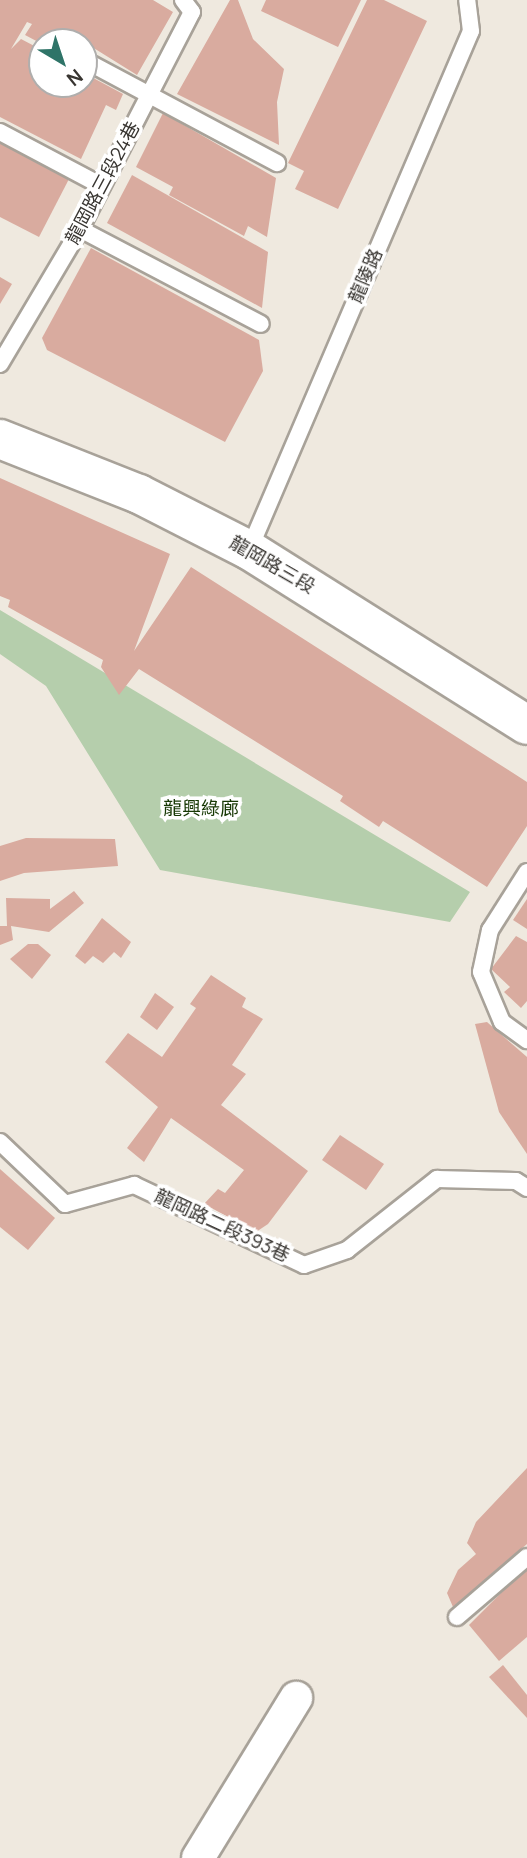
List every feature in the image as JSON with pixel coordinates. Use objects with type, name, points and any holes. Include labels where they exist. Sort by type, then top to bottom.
[{"type":"main road","name":"龍岡路三段","points":[[0,439],[139,494],[249,550],[527,725]]},
{"type":"street","points":[[198,1858],[296,1698]]},
{"type":"lane","name":"龍岡路三段24巷","points":[[0,364],[80,229],[192,12],[183,0]]},
{"type":"lane","name":"龍陵路","points":[[249,550],[471,31],[467,0]]},
{"type":"lane","points":[[98,68],[277,163]]},
{"type":"lane","points":[[0,132],[102,186]]},
{"type":"lane","points":[[80,229],[261,324]]},
{"type":"lane","points":[[527,872],[490,930],[481,972],[502,1022],[527,1040]]},
{"type":"lane","name":"龍岡路二段393巷","points":[[0,1142],[65,1204],[134,1185],[304,1265],[347,1250],[437,1179],[516,1181],[527,1188]]},
{"type":"lane","points":[[457,1617],[527,1557]]},
{"type":"green space","name":"龍興綠廊","points":[[0,610],[470,892],[450,922],[160,870],[46,686],[0,654]]},
{"type":"building","points":[[0,0],[153,0],[173,12],[137,75],[98,51],[98,28],[29,28],[32,24],[27,22],[11,49],[21,39],[28,43],[28,98],[98,98],[98,81],[123,94],[116,110],[106,105],[81,159],[0,117]]},
{"type":"building","points":[[230,0],[238,0],[253,39],[284,69],[277,102],[279,145],[177,94]]},
{"type":"building","points":[[266,0],[361,0],[338,47],[261,11]]},
{"type":"building","points":[[367,0],[384,0],[427,21],[338,209],[295,189],[304,171],[288,163]]},
{"type":"building","points":[[163,113],[276,178],[267,237],[248,226],[244,236],[169,195],[173,187],[136,167]]},
{"type":"building","points":[[0,142],[69,179],[39,237],[0,217]]},
{"type":"building","points":[[132,175],[268,252],[262,308],[107,223]]},
{"type":"building","points":[[91,248],[259,340],[263,371],[225,442],[47,350],[42,338]]},
{"type":"building","points":[[0,277],[12,284],[0,304]]},
{"type":"building","points":[[0,478],[170,554],[134,651],[191,567],[527,782],[527,826],[487,887],[383,821],[379,827],[340,801],[343,796],[139,669],[119,695],[101,667],[103,660],[8,607],[10,600],[0,596]]},
{"type":"building","points":[[26,838],[115,839],[118,866],[24,873],[0,881],[0,846]]},
{"type":"building","points":[[74,891],[84,903],[49,932],[11,926],[13,940],[0,945],[0,926],[7,926],[6,898],[50,899],[50,909]]},
{"type":"building","points":[[527,899],[527,929],[513,920]]},
{"type":"building","points":[[102,918],[131,942],[121,958],[114,952],[103,963],[93,956],[85,964],[75,956]]},
{"type":"building","points":[[516,936],[527,942],[527,1001],[521,1008],[504,992],[510,987],[491,969]]},
{"type":"building","points":[[28,944],[38,944],[51,955],[32,979],[10,959]]},
{"type":"building","points":[[211,975],[246,998],[242,1007],[263,1019],[232,1065],[246,1074],[221,1105],[308,1171],[268,1224],[256,1232],[204,1204],[218,1189],[225,1193],[244,1170],[171,1118],[144,1162],[127,1148],[158,1107],[105,1062],[128,1033],[162,1057],[196,1008],[190,1004]]},
{"type":"building","points":[[155,993],[174,1007],[157,1030],[140,1017]]},
{"type":"building","points":[[487,1022],[527,1057],[527,1154],[499,1112],[475,1024]]},
{"type":"building","points":[[340,1135],[384,1164],[366,1190],[322,1160]]},
{"type":"building","points":[[0,1169],[55,1218],[28,1250],[0,1227]]},
{"type":"building","points":[[527,1468],[527,1544],[453,1607],[447,1593],[458,1570],[476,1554],[467,1543],[476,1522]]},
{"type":"building","points":[[527,1567],[527,1637],[499,1661],[469,1625]]},
{"type":"building","points":[[503,1665],[527,1695],[527,1718],[489,1677]]}]
